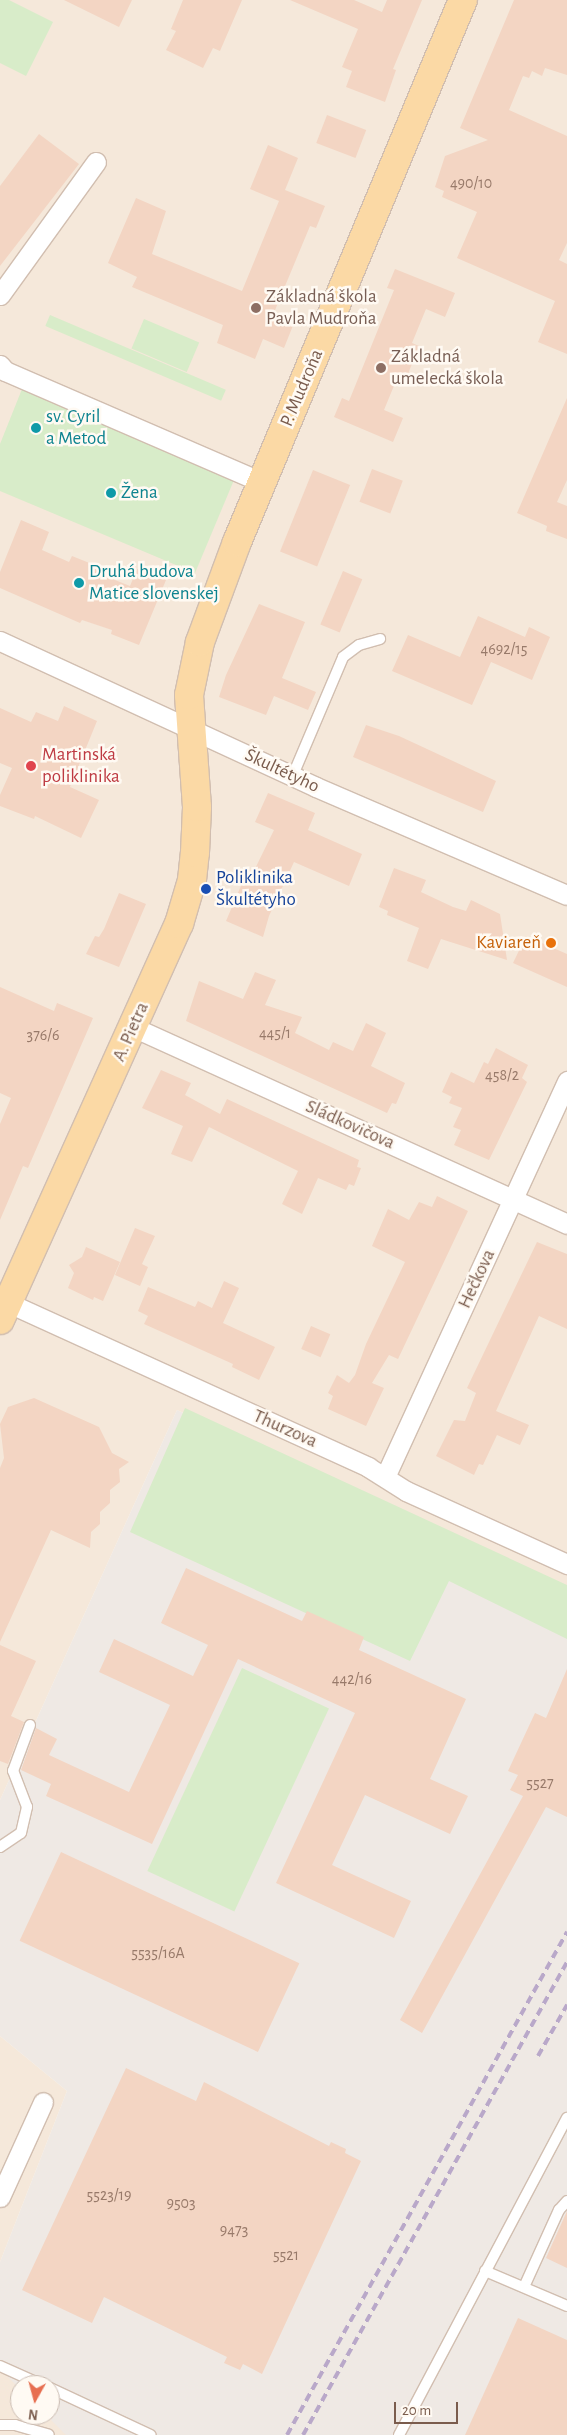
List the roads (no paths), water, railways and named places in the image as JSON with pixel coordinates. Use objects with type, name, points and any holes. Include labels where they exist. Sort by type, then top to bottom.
[{"type":"main road","name":"P. Mudroňa","points":[[190,728],[189,695],[200,642],[218,590],[463,0]]},
{"type":"main road","name":"A. Pietra","points":[[3,1307],[133,1028],[179,924],[192,880],[197,807],[190,728]]},
{"type":"street","points":[[0,295],[96,162]]},
{"type":"street","points":[[0,365],[4,371],[262,482]]},
{"type":"street","name":"Škultétyho","points":[[0,641],[293,775],[567,895]]},
{"type":"street","name":"Sládkovičova","points":[[133,1028],[567,1224]]},
{"type":"street","name":"Hečkova","points":[[385,1477],[514,1200],[567,1081]]},
{"type":"street","name":"Thurzova","points":[[3,1307],[385,1477],[406,1491],[567,1564]]},
{"type":"street","points":[[0,2197],[43,2102]]},
{"type":"lane","points":[[293,775],[343,657],[359,645],[380,639]]},
{"type":"lane","points":[[0,1847],[21,1833],[27,1807],[13,1771],[30,1725]]},
{"type":"lane","points":[[398,2435],[567,2118]]},
{"type":"lane","points":[[524,2287],[559,2210],[567,2201]]},
{"type":"lane","points":[[485,2270],[567,2306]]},
{"type":"lane","points":[[0,2366],[20,2375]]},
{"type":"lane","points":[[60,2393],[151,2435]]},
{"type":"lane","points":[[0,2425],[15,2425],[49,2435]]},
{"type":"railway","points":[[287,2435],[567,1932]]},
{"type":"railway","points":[[303,2435],[567,1962]]},
{"type":"railway","points":[[538,2056],[567,2005]]},
{"type":"place","name":"Základná škola Pavla Mudroňa","points":[[256,308]]},
{"type":"place","name":"Základná umelecká škola","points":[[381,368]]},
{"type":"place","name":"sv. Cyril a Metod","points":[[36,428]]},
{"type":"place","name":"Žena","points":[[111,493]]},
{"type":"place","name":"Druhá budova Matice slovenskej","points":[[79,583]]},
{"type":"place","name":"Martinská poliklinika","points":[[31,766]]},
{"type":"place","name":"Poliklinika Škultétyho","points":[[206,889]]},
{"type":"place","name":"Kaviareň","points":[[551,943]]}]
